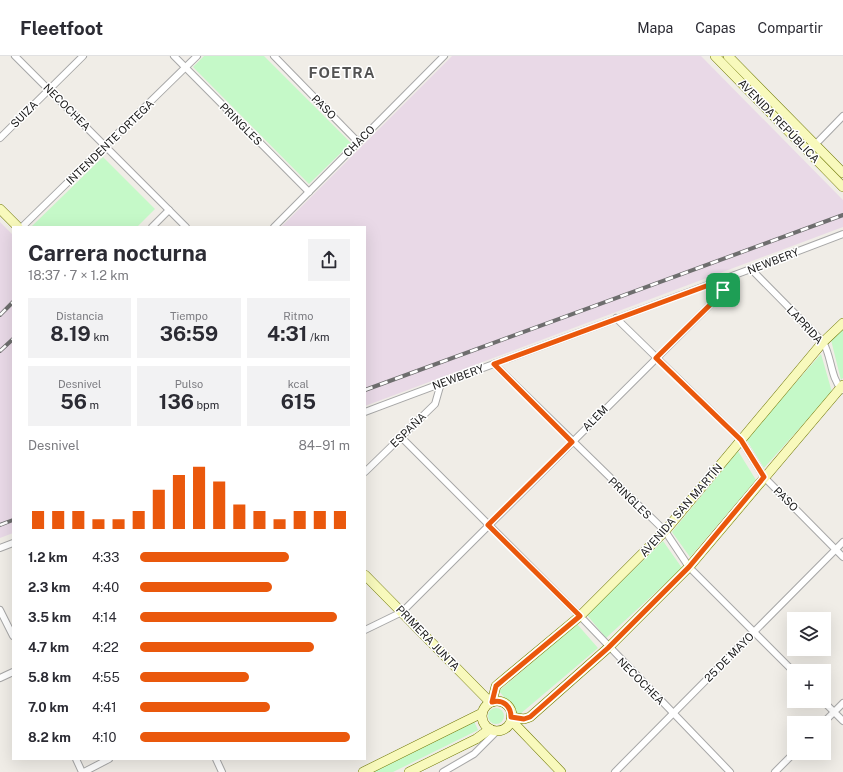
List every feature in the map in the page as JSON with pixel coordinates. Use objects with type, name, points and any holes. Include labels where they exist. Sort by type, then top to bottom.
[{"type":"main road","name":"AVENIDA REPÚBLICA","points":[[715,56],[843,187]]},
{"type":"main road","name":"AVENIDA REPÚBLICA","points":[[728,56],[843,173]]},
{"type":"main road","points":[[0,209],[17,226]]},
{"type":"main road","name":"AVENIDA SAN MARTÍN","points":[[491,702],[496,686],[580,616],[665,531],[823,342],[843,323]]},
{"type":"main road","points":[[511,718],[524,719],[530,717],[608,648],[689,567],[764,477],[842,388]]},
{"type":"main road","name":"PRIMERA JUNTA","points":[[366,576],[491,702]]},
{"type":"main road","points":[[520,731],[497,729],[484,723],[482,713],[484,708],[491,702],[499,701],[507,705],[511,713],[511,718],[520,731],[560,772]]},
{"type":"main road","points":[[363,772],[482,713]]},
{"type":"main road","points":[[409,772],[497,729],[507,726],[511,718]]},
{"type":"street","name":"NECOCHEA","points":[[15,56],[185,226]]},
{"type":"street","name":"SUIZA","points":[[0,138],[83,56]]},
{"type":"street","name":"PRINGLES","points":[[174,56],[309,192]]},
{"type":"street","name":"INTENDENTE ORTEGA","points":[[23,226],[106,147],[197,56]]},
{"type":"street","name":"PASO","points":[[274,56],[358,142]]},
{"type":"street","name":"CHACO","points":[[275,226],[444,56]]},
{"type":"street","points":[[809,151],[843,116]]},
{"type":"street","points":[[153,226],[169,210]]},
{"type":"street","name":"NEWBERY","points":[[366,412],[843,234]]},
{"type":"street","name":"LAPRIDA","points":[[751,269],[823,342],[827,349],[836,382],[842,388]]},
{"type":"street","name":"ALEM","points":[[366,630],[402,612],[718,297],[728,278]]},
{"type":"street","name":"PASO","points":[[616,318],[741,440],[764,477],[843,557]]},
{"type":"street","name":"PRINGLES","points":[[494,364],[572,442],[665,531],[689,567],[787,665]]},
{"type":"street","name":"ESPAÑA","points":[[366,471],[435,404],[441,383]]},
{"type":"street","name":"NECOCHEA","points":[[401,437],[580,616],[608,648],[730,772]]},
{"type":"street","name":"25 DE MAYO","points":[[615,772],[843,542]]},
{"type":"street","points":[[0,548],[12,543]]},
{"type":"street","points":[[0,610],[12,634]]},
{"type":"street","points":[[0,678],[12,672]]},
{"type":"street","points":[[830,716],[843,703]]},
{"type":"street","points":[[830,708],[843,721]]},
{"type":"street","points":[[443,772],[474,754],[497,729]]},
{"type":"street","points":[[77,760],[83,772],[107,760]]},
{"type":"street","points":[[216,760],[222,772]]},
{"type":"street","points":[[775,772],[787,760]]},
{"type":"shaded area","points":[[452,56],[701,56],[843,200],[843,227],[366,406],[366,226],[282,226]]},
{"type":"shaded area","points":[[0,222],[12,234],[12,533],[0,538]]},
{"type":"green space","points":[[204,56],[264,56],[351,143],[309,184],[193,67]]},
{"type":"green space","points":[[103,157],[155,209],[138,226],[32,226]]},
{"type":"green space","points":[[843,329],[843,378],[841,380],[831,340]]},
{"type":"green space","points":[[821,354],[832,392],[764,468],[746,439]]},
{"type":"green space","points":[[738,451],[756,480],[690,557],[672,532]]},
{"type":"green space","points":[[663,541],[682,568],[606,638],[587,615]]},
{"type":"green space","points":[[577,624],[598,648],[519,715],[499,691]]},
{"type":"green space","points":[[496,708],[503,713],[504,716],[499,723],[496,724],[489,719],[488,716],[493,709]]},
{"type":"green space","points":[[474,721],[478,730],[393,772],[373,772]]},
{"type":"railway","points":[[366,390],[843,215]]},
{"type":"railway","points":[[0,315],[12,303]]},
{"type":"railway","points":[[0,351],[12,340]]},
{"type":"railway","points":[[0,525],[12,520]]},
{"type":"district","name":"FOETRA","points":[[342,73]]},
{"type":"route","points":[[728,278],[723,290],[718,297],[656,358],[741,440],[764,477],[689,567],[608,648],[530,717],[524,719],[511,717],[510,709],[507,705],[499,701],[492,702],[496,686],[580,616],[488,525],[572,442],[494,364],[728,278]]}]
